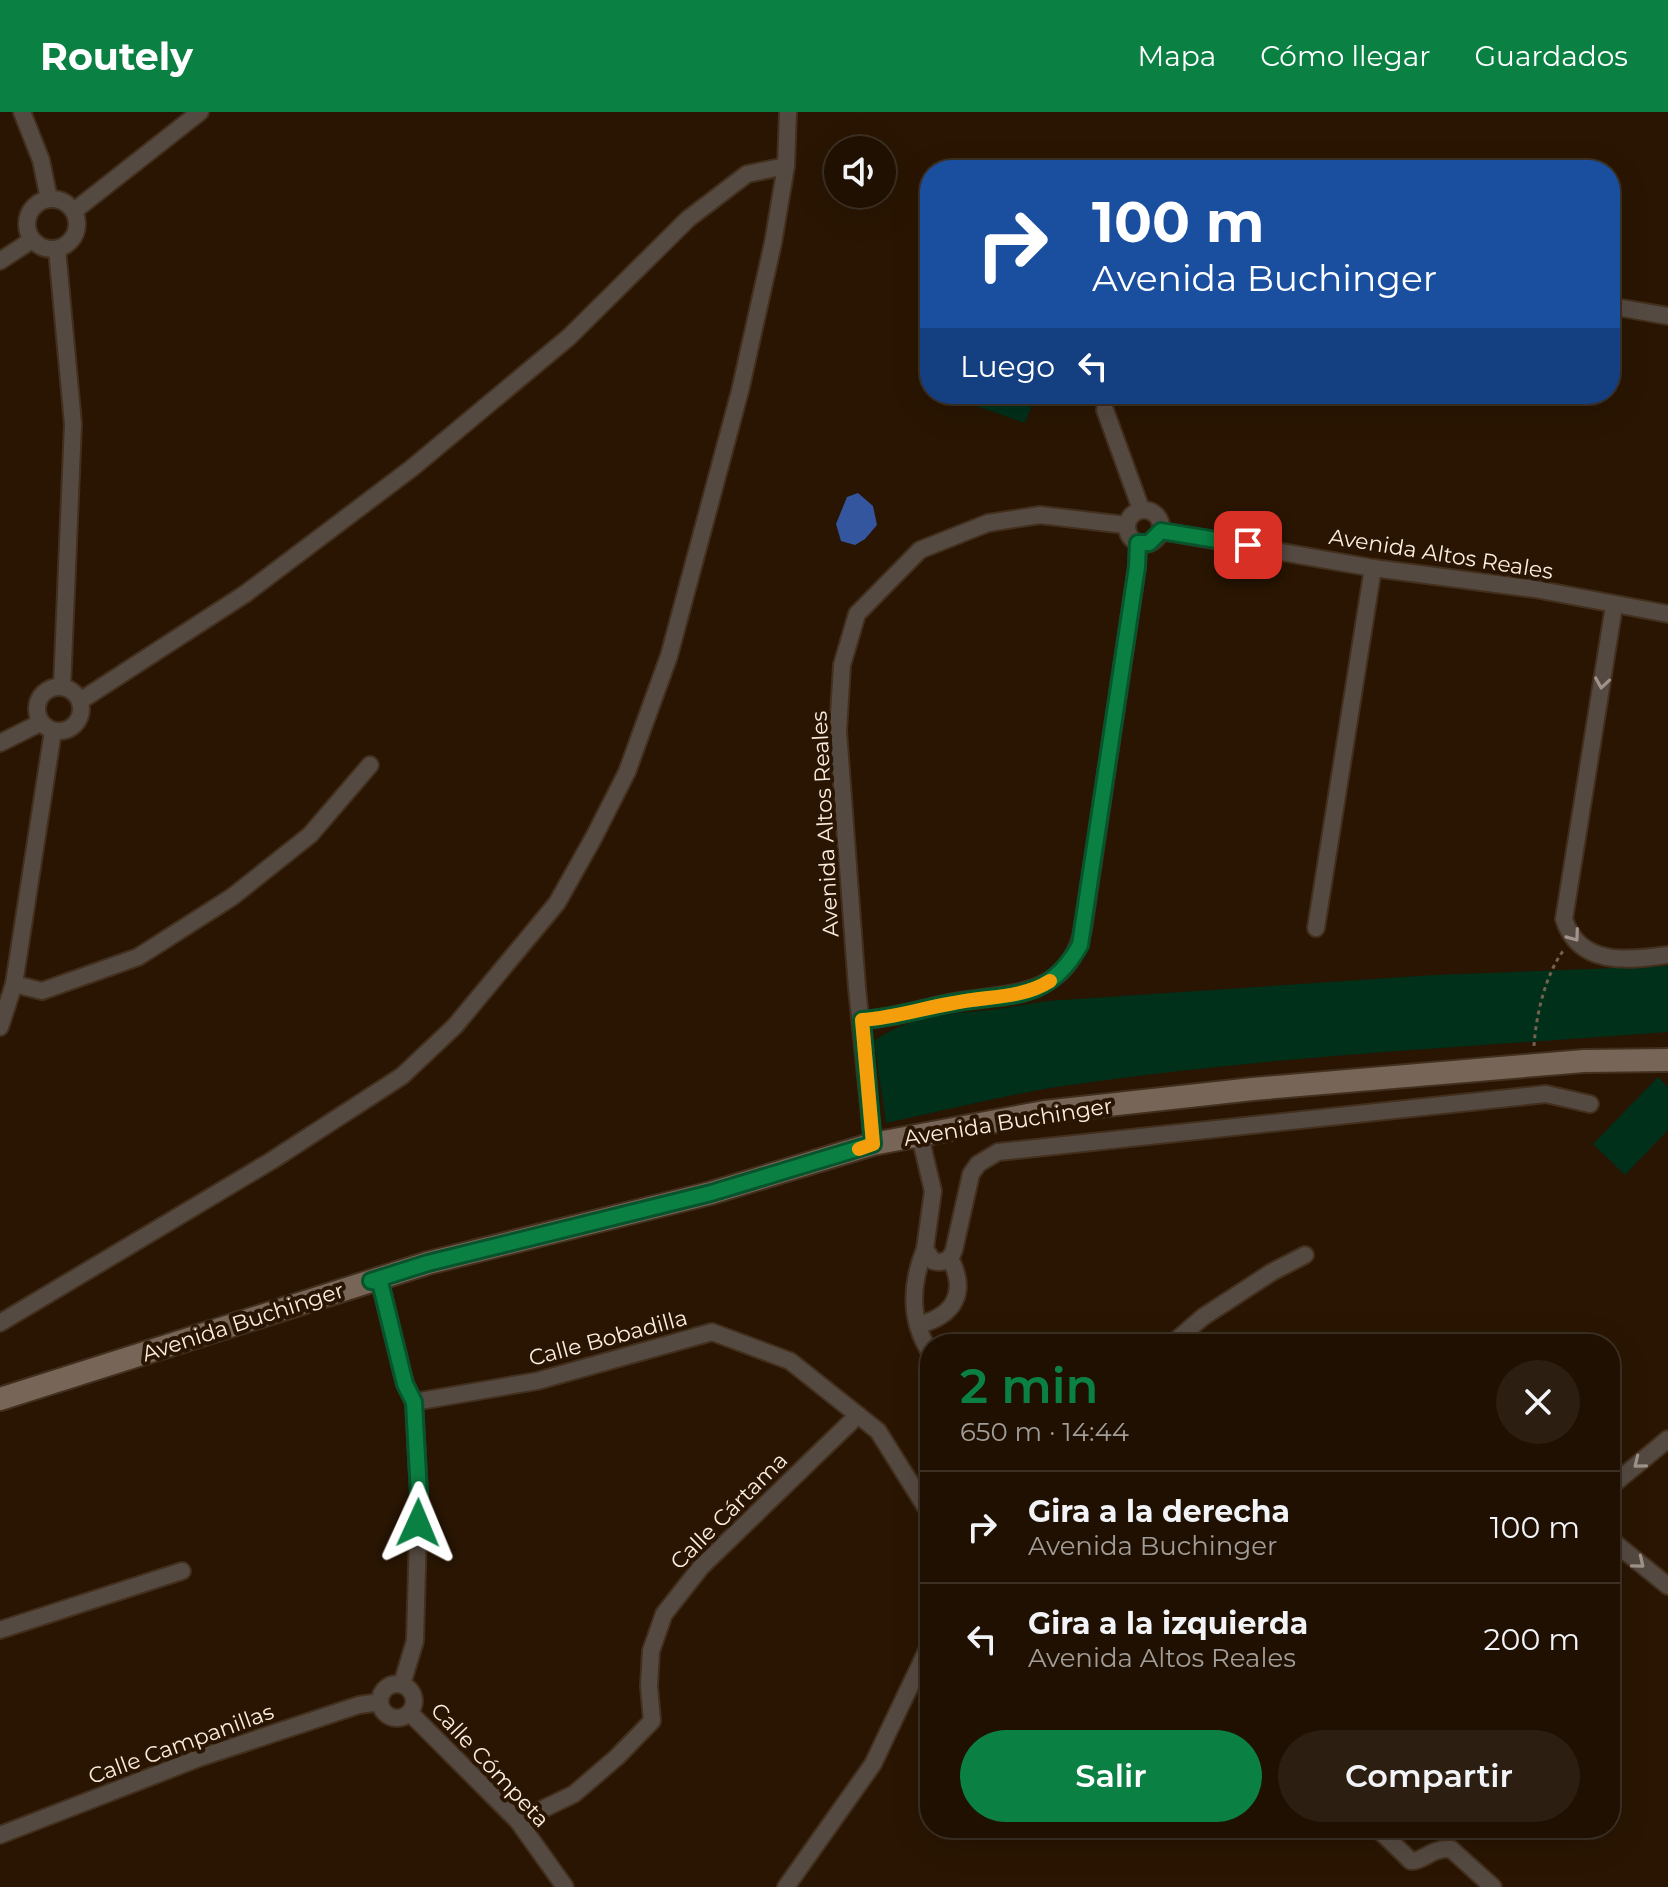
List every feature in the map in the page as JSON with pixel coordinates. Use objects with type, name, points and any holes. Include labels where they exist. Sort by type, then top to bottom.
[{"type":"street","points":[[22,112],[41,160],[49,199]]},
{"type":"street","points":[[74,211],[200,112]]},
{"type":"street","points":[[0,1323],[271,1161],[402,1076],[455,1026],[557,903],[627,772],[669,656],[740,391],[773,243],[786,166],[788,112]]},
{"type":"street","points":[[80,701],[245,594],[412,468],[569,337],[699,210],[747,174],[786,166]]},
{"type":"street","points":[[49,199],[62,201],[74,211],[77,227],[66,245],[57,249],[40,246],[32,240],[28,232],[28,216],[37,204],[49,199]]},
{"type":"street","points":[[0,261],[32,240]]},
{"type":"street","points":[[57,249],[73,424],[62,687]]},
{"type":"street","points":[[1620,308],[1668,316]]},
{"type":"street","points":[[1105,410],[1141,509]]},
{"type":"street","points":[[1141,509],[1157,515],[1161,531],[1149,543],[1138,543],[1129,536],[1126,525],[1131,514],[1141,509]]},
{"type":"street","name":"Avenida Altos Reales","points":[[873,1144],[857,988],[838,731],[842,665],[857,614],[920,550],[988,523],[1040,515],[1126,525]]},
{"type":"street","name":"Avenida Altos Reales","points":[[1161,531],[1373,568],[1535,589],[1668,614]]},
{"type":"street","points":[[862,1020],[890,1018],[959,1001],[1022,993],[1040,987],[1057,976],[1075,953],[1083,929],[1138,543]]},
{"type":"street","points":[[1316,928],[1373,568]]},
{"type":"street","points":[[1614,606],[1564,919],[1574,940],[1585,950],[1609,958],[1668,955]]},
{"type":"street","points":[[0,743],[47,727],[64,732],[79,721],[82,712],[80,701],[75,693],[62,687],[51,688],[41,695],[36,706],[47,727],[14,984],[0,1027]]},
{"type":"street","points":[[14,984],[42,991],[138,957],[232,897],[310,835],[370,765]]},
{"type":"street","name":"Avenida Buchinger","points":[[0,1399],[428,1263],[711,1193],[873,1144],[1044,1112],[1253,1089],[1533,1066],[1668,1060]]},
{"type":"street","points":[[925,1249],[933,1261],[942,1262],[950,1258],[971,1174],[987,1157],[998,1152],[1546,1094],[1590,1104]]},
{"type":"street","points":[[920,1136],[933,1191],[925,1249],[916,1275],[913,1297],[922,1334]]},
{"type":"street","points":[[1183,1334],[1203,1317],[1280,1267],[1305,1255]]},
{"type":"street","points":[[918,1325],[943,1316],[956,1297],[959,1281],[950,1258]]},
{"type":"street","points":[[371,1281],[380,1282],[405,1384],[414,1402],[419,1494],[415,1641],[402,1684]]},
{"type":"street","name":"Calle Bobadilla","points":[[414,1402],[537,1381],[712,1332],[790,1361],[858,1415],[878,1431],[920,1498]]},
{"type":"street","name":"Calle Cártama","points":[[518,1821],[574,1794],[652,1721],[649,1686],[651,1651],[664,1614],[701,1567],[858,1415]]},
{"type":"street","points":[[1620,1479],[1668,1439]]},
{"type":"street","points":[[1620,1547],[1668,1586]]},
{"type":"street","points":[[0,1630],[182,1571]]},
{"type":"street","points":[[786,1887],[873,1764],[920,1665]]},
{"type":"street","points":[[402,1684],[413,1695],[414,1706],[410,1713],[401,1718],[390,1717],[380,1702],[386,1687],[402,1684]]},
{"type":"street","name":"Calle Campanillas","points":[[0,1835],[199,1758],[359,1705],[380,1702]]},
{"type":"street","name":"Calle Cómpeta","points":[[410,1713],[518,1821],[565,1887]]},
{"type":"street","points":[[1387,1838],[1411,1861],[1417,1861],[1431,1851],[1451,1849],[1493,1887]]},
{"type":"path","points":[[1533,1066],[1535,1033],[1551,969],[1574,940]]},
{"type":"green space","points":[[970,404],[1032,404],[1025,423]]},
{"type":"green space","points":[[1668,966],[1668,1032],[1369,1053],[1144,1075],[1024,1093],[886,1123],[874,1041],[915,1021],[1047,1001],[1434,975]]},
{"type":"green space","points":[[1658,1077],[1668,1087],[1668,1130],[1625,1175],[1593,1144]]},
{"type":"water","points":[[858,493],[873,506],[877,525],[855,545],[841,541],[836,524],[847,497]]},
{"type":"slow traffic","points":[[859,1149],[873,1144],[862,1020],[890,1018],[959,1001],[1022,993],[1050,981]]},
{"type":"route","points":[[418,1523],[414,1402],[405,1384],[380,1282],[371,1281],[428,1263],[711,1193],[873,1144],[862,1020],[890,1018],[959,1001],[1022,993],[1040,987],[1057,976],[1080,945],[1137,567],[1138,543],[1154,541],[1161,531],[1248,545]]}]
